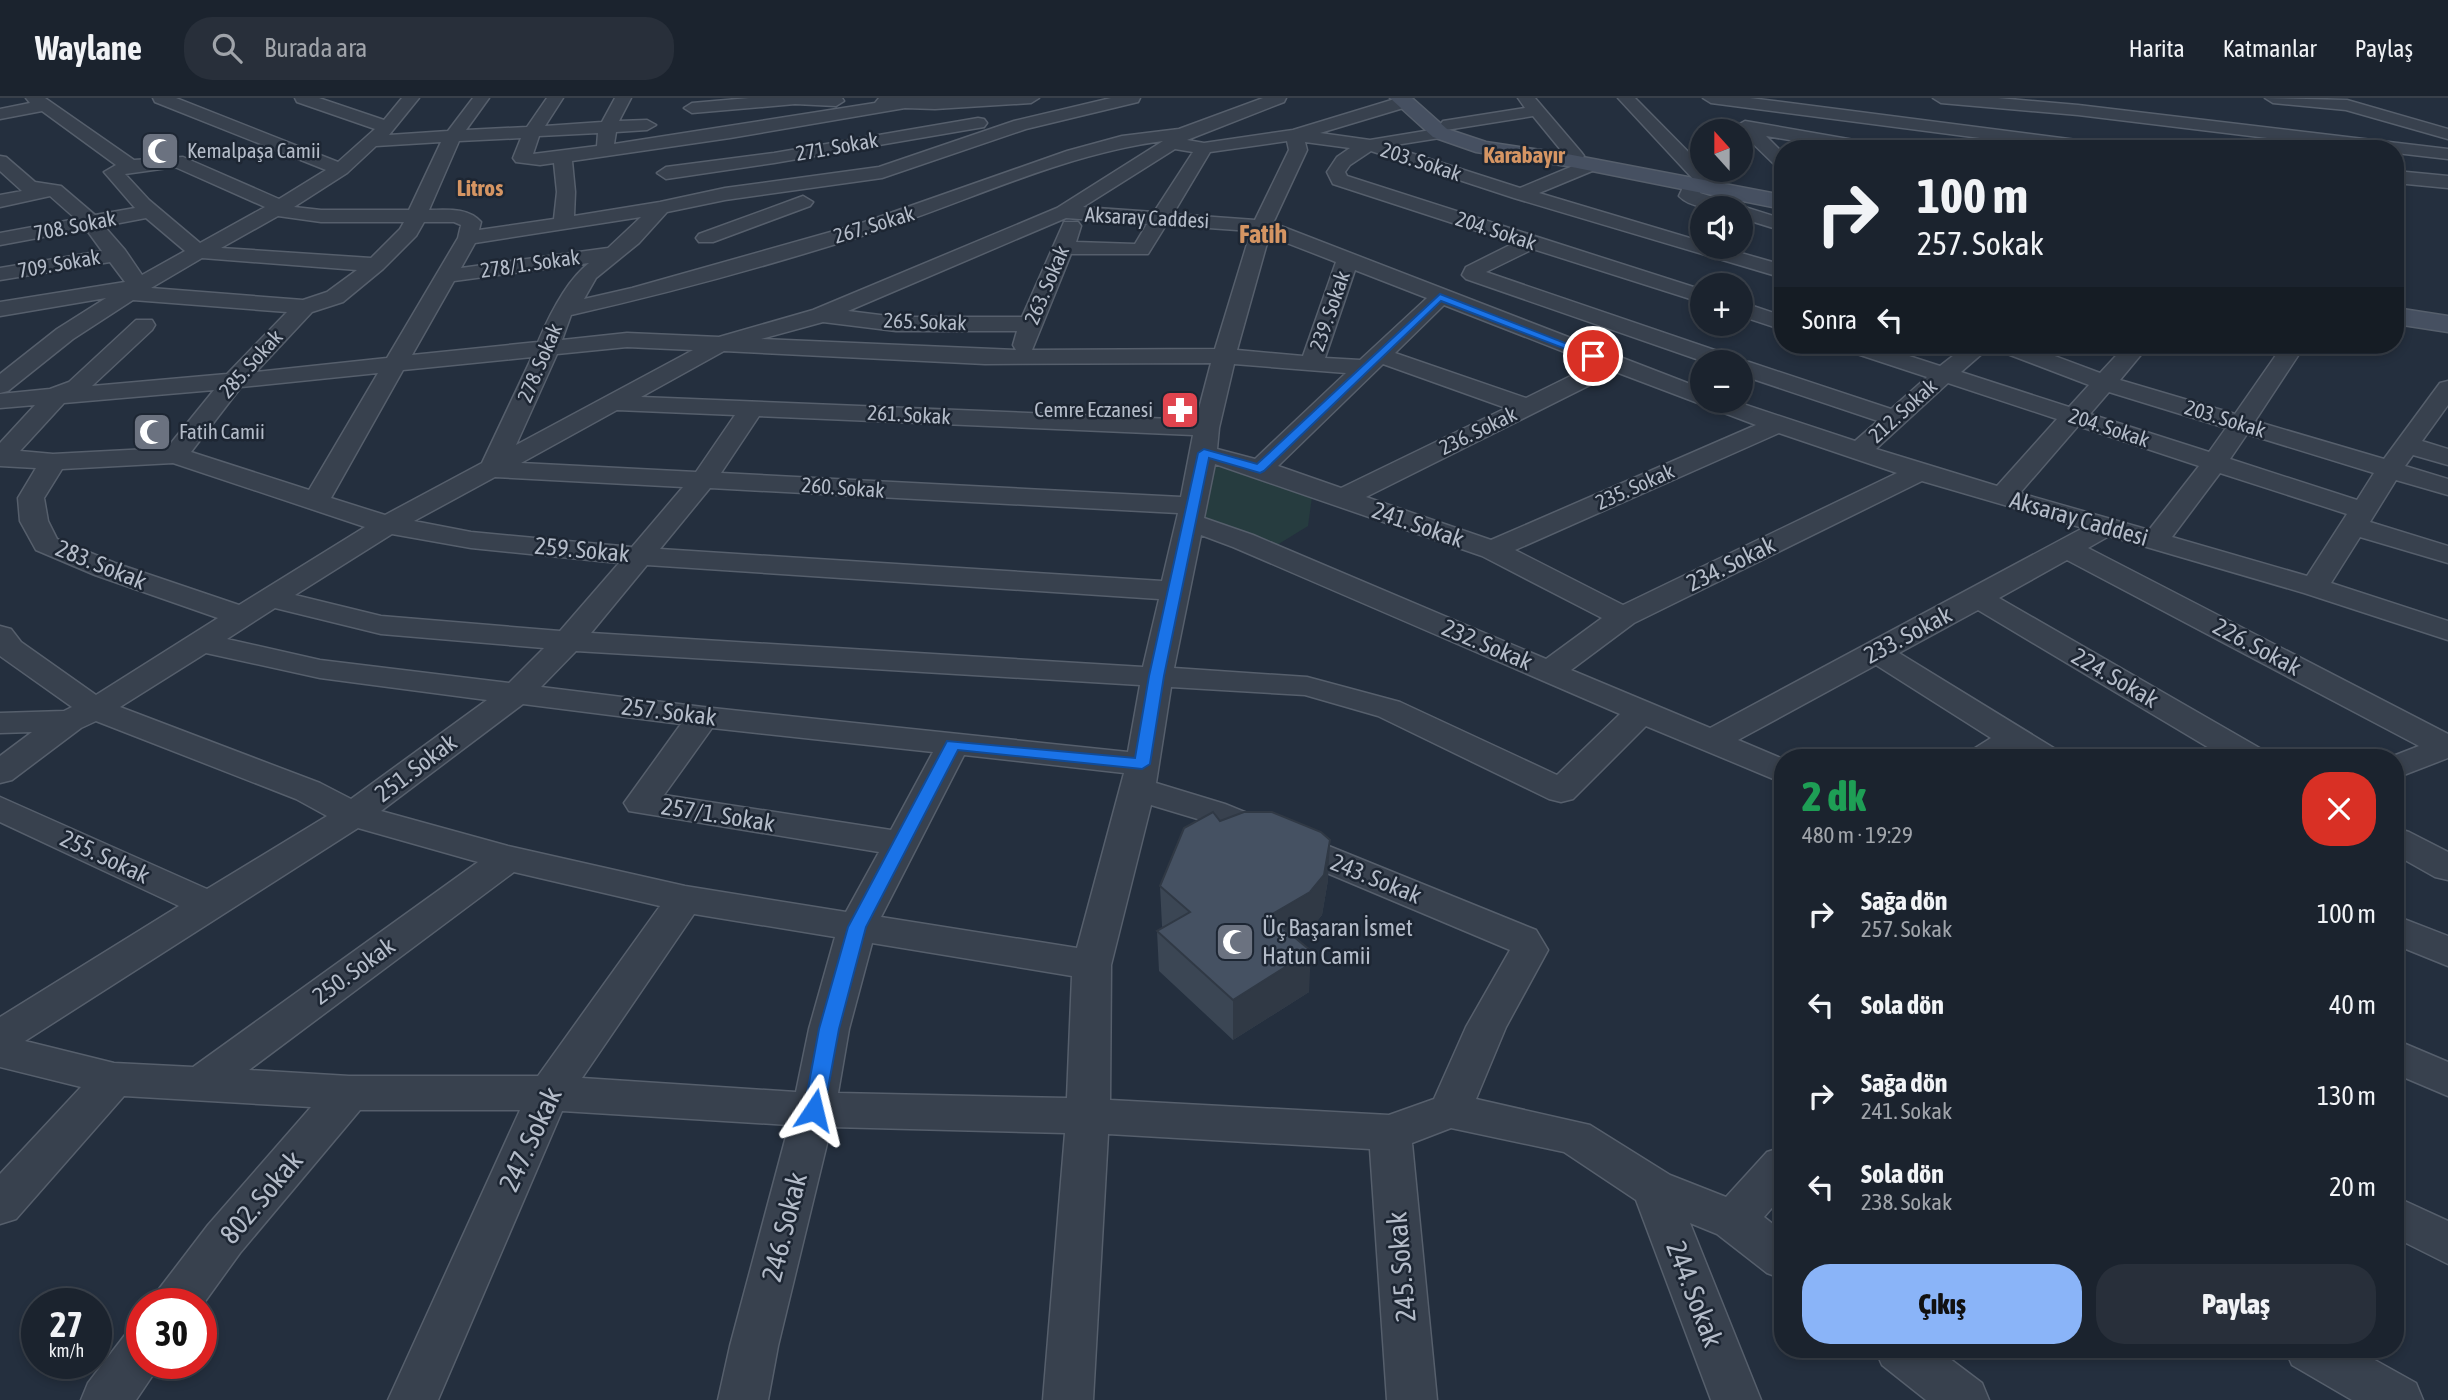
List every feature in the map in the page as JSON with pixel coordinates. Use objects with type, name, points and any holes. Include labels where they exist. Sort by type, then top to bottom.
[{"type":"main road","points":[[1408,99],[1445,129],[1483,148],[1583,160],[1774,200]]},
{"type":"main road","points":[[1700,183],[1774,195]]},
{"type":"main road","points":[[2404,308],[2448,313]]},
{"type":"main road","points":[[2404,317],[2448,324]]},
{"type":"street","points":[[162,98],[340,169]]},
{"type":"street","points":[[303,98],[387,127]]},
{"type":"street","points":[[0,386],[65,334],[134,289],[275,210],[340,169],[387,127],[411,98]]},
{"type":"street","points":[[0,309],[134,289],[304,307],[335,297],[376,265],[409,232],[454,136],[481,98]]},
{"type":"street","points":[[555,98],[532,132],[522,158],[540,160],[649,145],[904,103]]},
{"type":"street","points":[[604,151],[608,127],[623,98]]},
{"type":"street","points":[[675,98],[810,181]]},
{"type":"street","points":[[692,108],[795,99],[904,103],[1031,98]]},
{"type":"street","points":[[468,238],[660,208],[772,186],[882,172],[1013,121],[1132,98]]},
{"type":"street","points":[[0,772],[82,715],[387,525],[721,344],[821,315],[1069,213],[1107,182],[1178,138],[1251,102],[1278,98]]},
{"type":"street","points":[[1626,98],[1700,183],[1690,196]]},
{"type":"street","points":[[1713,98],[1737,119]]},
{"type":"street","points":[[1713,98],[2038,140]]},
{"type":"street","points":[[1941,98],[2104,113],[2325,140]]},
{"type":"street","points":[[2273,98],[2347,105],[2448,134]]},
{"type":"street","points":[[2382,98],[2418,125]]},
{"type":"street","points":[[1068,1400],[1088,1116],[1093,965],[1140,776],[1157,676],[1224,356],[1262,226],[1298,150],[1295,135],[1408,99]]},
{"type":"street","points":[[983,101],[1013,121]]},
{"type":"street","points":[[0,114],[38,102],[130,166]]},
{"type":"street","points":[[1369,145],[1445,129],[1531,105],[1583,160],[1521,194]]},
{"type":"street","points":[[370,141],[713,121]]},
{"type":"street","name":"271. Sokak","points":[[649,145],[668,179],[838,147],[1013,121]]},
{"type":"street","points":[[1754,129],[1821,140]]},
{"type":"street","name":"203. Sokak","points":[[1178,138],[1204,148],[1295,135],[1369,145],[1521,194],[1774,269]]},
{"type":"street","points":[[1754,135],[1774,154]]},
{"type":"street","name":"267. Sokak","points":[[562,310],[636,294],[866,228],[947,202],[1073,155],[1122,141],[1178,138]]},
{"type":"street","name":"204. Sokak","points":[[1369,145],[1343,158],[1336,172],[1340,180],[1690,293]]},
{"type":"street","points":[[838,147],[882,172],[947,202]]},
{"type":"street","points":[[1064,248],[1141,250],[1204,148]]},
{"type":"street","points":[[2404,150],[2448,155]]},
{"type":"street","points":[[562,157],[566,192],[563,223]]},
{"type":"street","points":[[0,161],[29,187],[54,190],[92,223],[118,254],[134,289]]},
{"type":"street","points":[[275,210],[275,204],[177,161],[130,166],[113,172],[150,211],[198,252],[376,265]]},
{"type":"street","points":[[2404,178],[2448,183]]},
{"type":"street","points":[[761,259],[706,239],[809,205],[772,186]]},
{"type":"street","points":[[0,201],[54,190]]},
{"type":"street","name":"278. Sokak","points":[[492,469],[547,350],[562,310],[588,274],[632,239],[660,208]]},
{"type":"street","points":[[275,210],[321,216],[457,216],[471,222],[468,238],[316,501]]},
{"type":"street","name":"708. Sokak","points":[[0,239],[150,211]]},
{"type":"street","name":"Aksaray Caddesi","points":[[1069,213],[1262,226],[1690,393]]},
{"type":"street","name":"263. Sokak","points":[[1021,358],[1043,290],[1064,248],[1069,213]]},
{"type":"street","points":[[1753,216],[1774,222]]},
{"type":"street","points":[[841,218],[866,228]]},
{"type":"street","points":[[1531,242],[1478,268],[1473,275],[1692,350]]},
{"type":"street","name":"278/1. Sokak","points":[[446,276],[614,253]]},
{"type":"street","name":"709. Sokak","points":[[0,274],[118,254]]},
{"type":"street","name":"239. Sokak","points":[[1312,363],[1348,259]]},
{"type":"street","points":[[1260,469],[1440,297]]},
{"type":"street","name":"285. Sokak","points":[[175,455],[234,381],[304,307]]},
{"type":"street","points":[[1753,313],[1774,320]]},
{"type":"street","name":"265. Sokak","points":[[821,315],[896,324],[1030,324]]},
{"type":"street","points":[[1,458],[59,394],[77,387],[144,326]]},
{"type":"street","points":[[0,401],[234,381],[627,340],[1021,358],[1224,356],[1312,363],[1373,361],[1528,407]]},
{"type":"street","name":"204. Sokak","points":[[1881,354],[2215,462],[2448,555]]},
{"type":"street","name":"212. Sokak","points":[[1859,451],[1944,374],[1970,354]]},
{"type":"street","name":"203. Sokak","points":[[2029,354],[2105,383],[2448,486]]},
{"type":"street","points":[[2002,496],[2130,354]]},
{"type":"street","points":[[2155,541],[2215,462],[2288,354]]},
{"type":"street","points":[[0,367],[32,362]]},
{"type":"street","name":"236. Sokak","points":[[1341,499],[1614,365]]},
{"type":"street","points":[[1753,371],[1894,418]]},
{"type":"street","points":[[2315,587],[2390,468],[2448,388]]},
{"type":"street","name":"261. Sokak","points":[[612,403],[752,408],[1205,440]]},
{"type":"street","name":"251. Sokak","points":[[0,1037],[353,815],[517,693],[568,641],[704,479],[752,408]]},
{"type":"street","name":"Aksaray Caddesi","points":[[1746,413],[1920,472],[2315,587],[2448,631]]},
{"type":"street","name":"235. Sokak","points":[[1492,550],[1778,424]]},
{"type":"street","name":"241. Sokak","points":[[1205,440],[1260,469],[1492,550],[1623,617]]},
{"type":"street","points":[[2407,445],[2448,457]]},
{"type":"street","name":"259. Sokak","points":[[1,458],[53,462],[175,455],[387,525],[471,540],[639,556],[1175,591]]},
{"type":"street","name":"283. Sokak","points":[[53,462],[31,498],[34,521],[46,544],[105,569],[241,616]]},
{"type":"street","name":"260. Sokak","points":[[492,469],[704,479],[1192,514]]},
{"type":"street","name":"234. Sokak","points":[[1550,671],[1623,617],[1920,472]]},
{"type":"street","name":"232. Sokak","points":[[1192,514],[1243,541],[1774,768]]},
{"type":"street","name":"233. Sokak","points":[[1710,742],[2105,527]]},
{"type":"street","name":"226. Sokak","points":[[2066,548],[2447,746]]},
{"type":"street","points":[[269,598],[381,625],[568,641],[1307,686],[1388,709],[1561,791],[1642,711]]},
{"type":"street","name":"224. Sokak","points":[[1978,598],[2237,749]]},
{"type":"street","points":[[0,635],[10,649],[82,715],[308,791],[353,815],[508,858],[684,899],[1093,965]]},
{"type":"street","name":"257. Sokak","points":[[199,642],[320,669],[953,745],[1140,776]]},
{"type":"street","points":[[1875,652],[2031,749]]},
{"type":"street","points":[[0,723],[82,715]]},
{"type":"street","name":"257/1. Sokak","points":[[703,717],[641,803],[900,843]]},
{"type":"street","points":[[1998,749],[2014,738]]},
{"type":"street","name":"246. Sokak","points":[[743,1400],[754,1346],[814,1110],[829,1029],[857,927],[953,745]]},
{"type":"street","points":[[2404,764],[2447,746]]},
{"type":"street","name":"243. Sokak","points":[[1140,776],[1213,812],[1523,940],[1529,950],[1486,1027],[1450,1111]]},
{"type":"street","name":"255. Sokak","points":[[0,808],[211,906]]},
{"type":"street","points":[[2404,843],[2448,868]]},
{"type":"street","name":"250. Sokak","points":[[199,1085],[508,858]]},
{"type":"street","name":"247. Sokak","points":[[413,1400],[549,1093],[684,899]]},
{"type":"street","points":[[2404,933],[2448,952]]},
{"type":"street","points":[[0,1051],[114,1079],[349,1093],[549,1093],[814,1110],[1088,1116],[1390,1133],[1450,1111],[1574,1137],[1654,1188],[1733,1220],[1774,1252]]},
{"type":"street","points":[[2404,1060],[2448,1080]]},
{"type":"street","points":[[0,1205],[114,1079]]},
{"type":"street","name":"802. Sokak","points":[[189,1288],[224,1239],[349,1093]]},
{"type":"street","name":"245. Sokak","points":[[1390,1133],[1412,1400]]},
{"type":"street","points":[[1733,1220],[1774,1175]]},
{"type":"street","name":"244. Sokak","points":[[1654,1188],[1736,1400]]},
{"type":"street","points":[[2404,1220],[2448,1244]]},
{"type":"street","points":[[1910,1358],[1964,1400]]},
{"type":"street","points":[[2325,1358],[2398,1400]]},
{"type":"street","points":[[106,1400],[126,1373]]},
{"type":"green space","points":[[1213,465],[1312,497],[1308,526],[1277,545],[1200,520]]},
{"type":"building","name":"Üç Başaran İsmet Hatun Camii","points":[[1213,812],[1220,821],[1244,812],[1272,812],[1321,832],[1330,840],[1324,875],[1310,892],[1269,916],[1311,951],[1233,1000],[1157,931],[1190,912],[1160,886],[1184,828]]},
{"type":"place","name":"Kemalpaşa Camii","points":[[160,151]]},
{"type":"place","name":"Cemre Eczanesi","points":[[1180,410]]},
{"type":"place","name":"Fatih Camii","points":[[152,432]]},
{"type":"place","name":"Üç Başaran İsmet Hatun Camii","points":[[1235,942]]},
{"type":"district","name":"Karabayır","points":[[1524,155]]},
{"type":"district","name":"Litros","points":[[480,188]]},
{"type":"district","name":"Fatih","points":[[1263,234]]},
{"type":"route","points":[[814,1110],[829,1029],[857,927],[953,745],[1142,764],[1157,676],[1204,453],[1260,469],[1440,297],[1593,356]]}]
